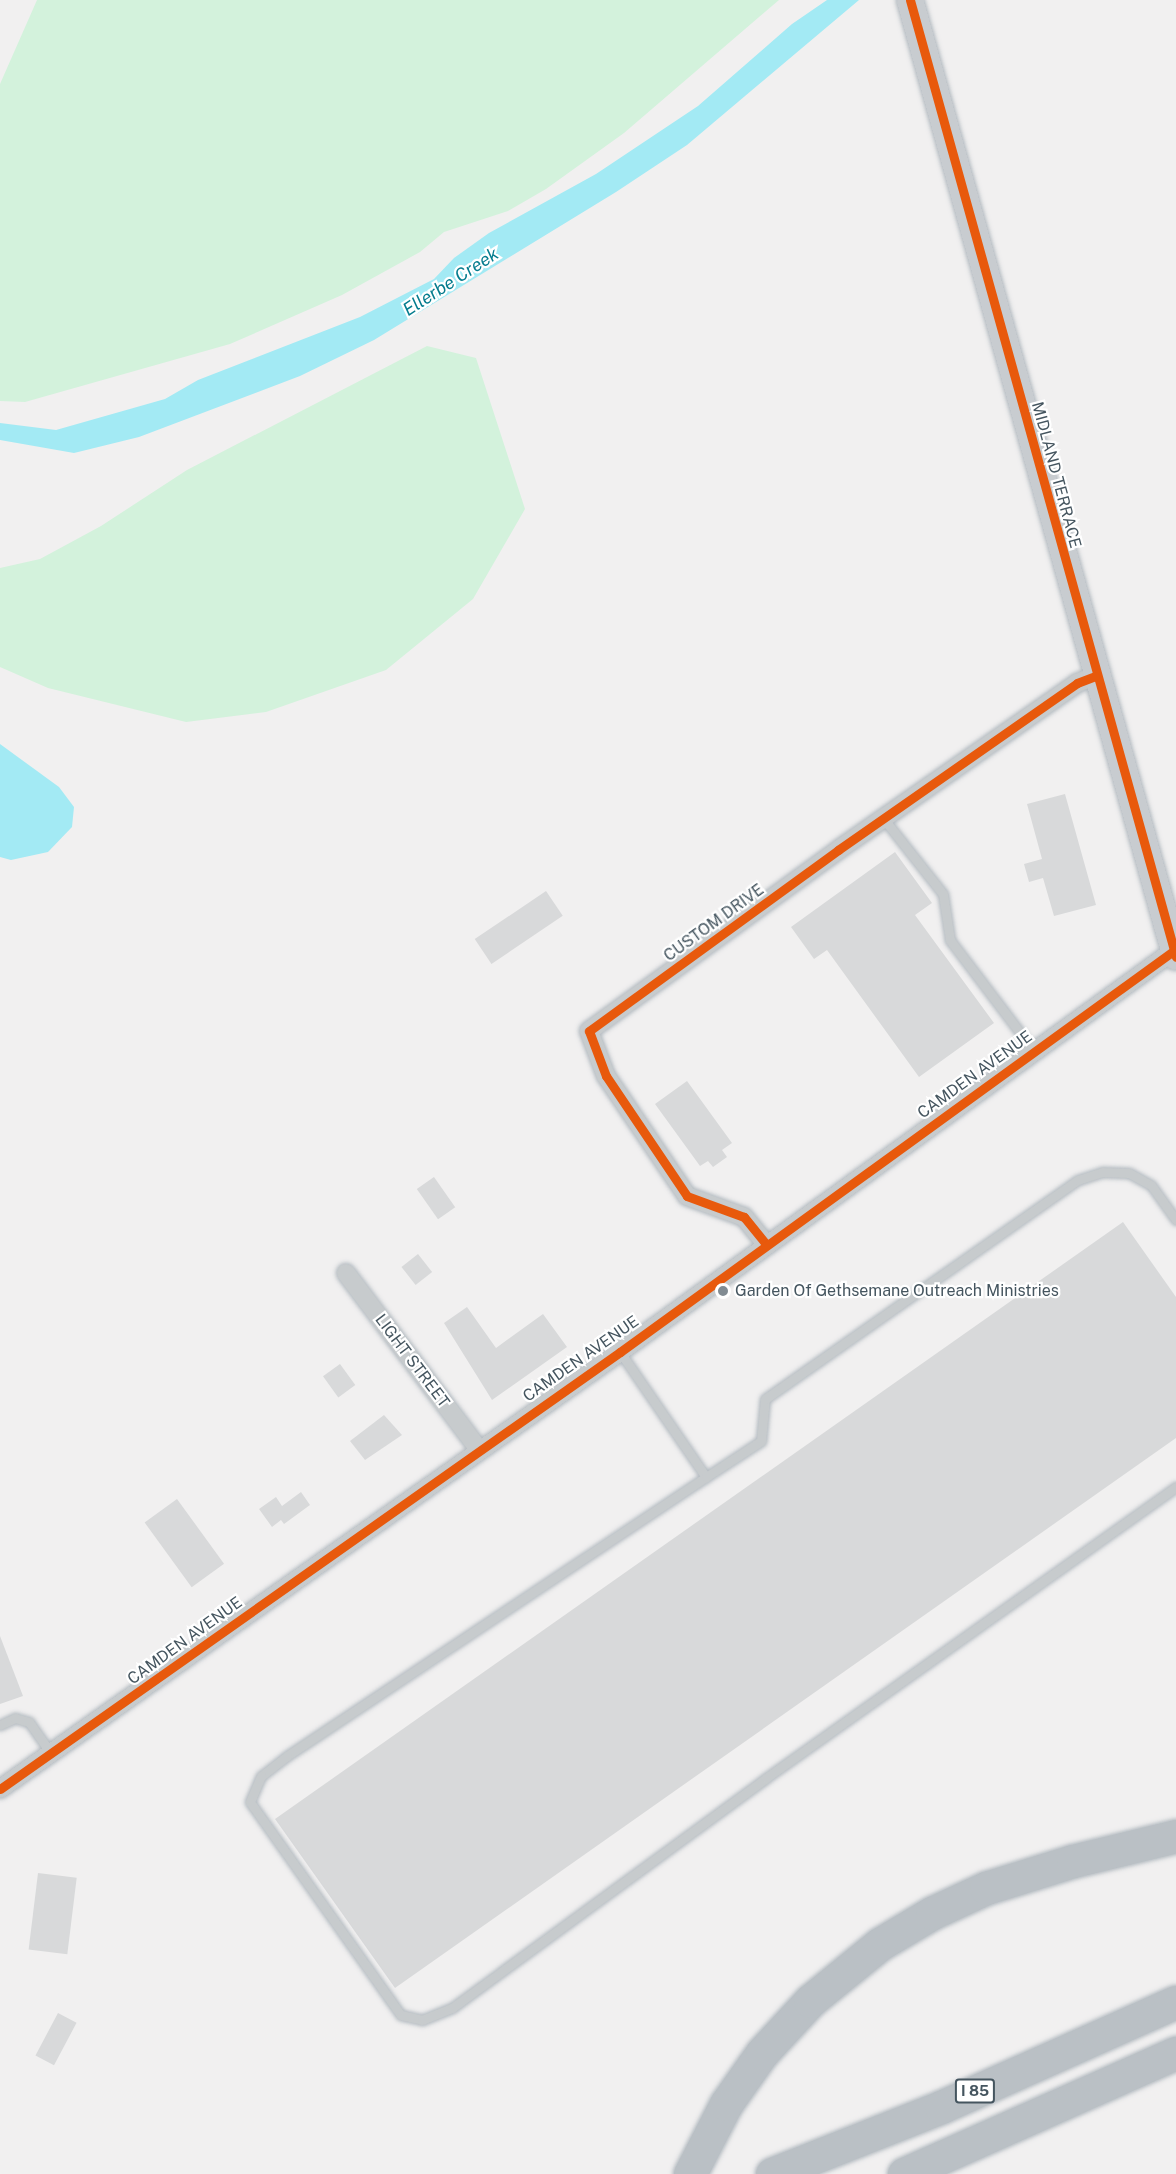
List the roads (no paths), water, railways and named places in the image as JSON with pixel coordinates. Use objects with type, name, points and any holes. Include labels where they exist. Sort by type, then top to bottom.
[{"type":"highway","points":[[690,2174],[726,2104],[774,2039],[856,1961],[950,1904],[1043,1869],[1176,1836]]},
{"type":"highway","name":"I 85","points":[[772,2174],[930,2111],[1176,2002]]},
{"type":"highway","points":[[904,2174],[1176,2053]]},
{"type":"street","name":"MIDLAND TERRACE","points":[[910,0],[1095,676],[1175,952]]},
{"type":"street","name":"CUSTOM DRIVE","points":[[766,1244],[744,1217],[687,1196],[606,1076],[589,1031],[883,818],[1077,683],[1095,676]]},
{"type":"street","name":"CAMDEN AVENUE","points":[[0,1788],[52,1755],[478,1448],[620,1352],[766,1244],[1175,952]]},
{"type":"street","name":"LIGHT STREET","points":[[346,1273],[478,1448]]},
{"type":"lane","points":[[883,818],[943,894],[950,940],[1034,1051]]},
{"type":"lane","points":[[1176,1220],[1151,1185],[1129,1173],[1102,1172],[1078,1180],[765,1399],[761,1441],[261,1776],[250,1802],[401,2015],[422,2020],[453,2008],[766,1778],[1176,1487]]},
{"type":"lane","points":[[620,1352],[706,1477]]},
{"type":"lane","points":[[0,1725],[15,1718],[29,1722],[52,1755]]},
{"type":"water","name":"Ellerbe Creek","points":[[827,0],[859,0],[687,145],[616,192],[374,340],[300,376],[139,437],[74,453],[0,440],[0,423],[56,430],[165,399],[198,380],[360,317],[434,279],[454,258],[489,233],[596,174],[698,106],[792,24]]},
{"type":"water","points":[[0,744],[59,787],[74,807],[72,827],[48,852],[11,860],[0,857]]},
{"type":"place","name":"Garden Of Gethsemane Outreach Ministries","points":[[723,1291]]}]
